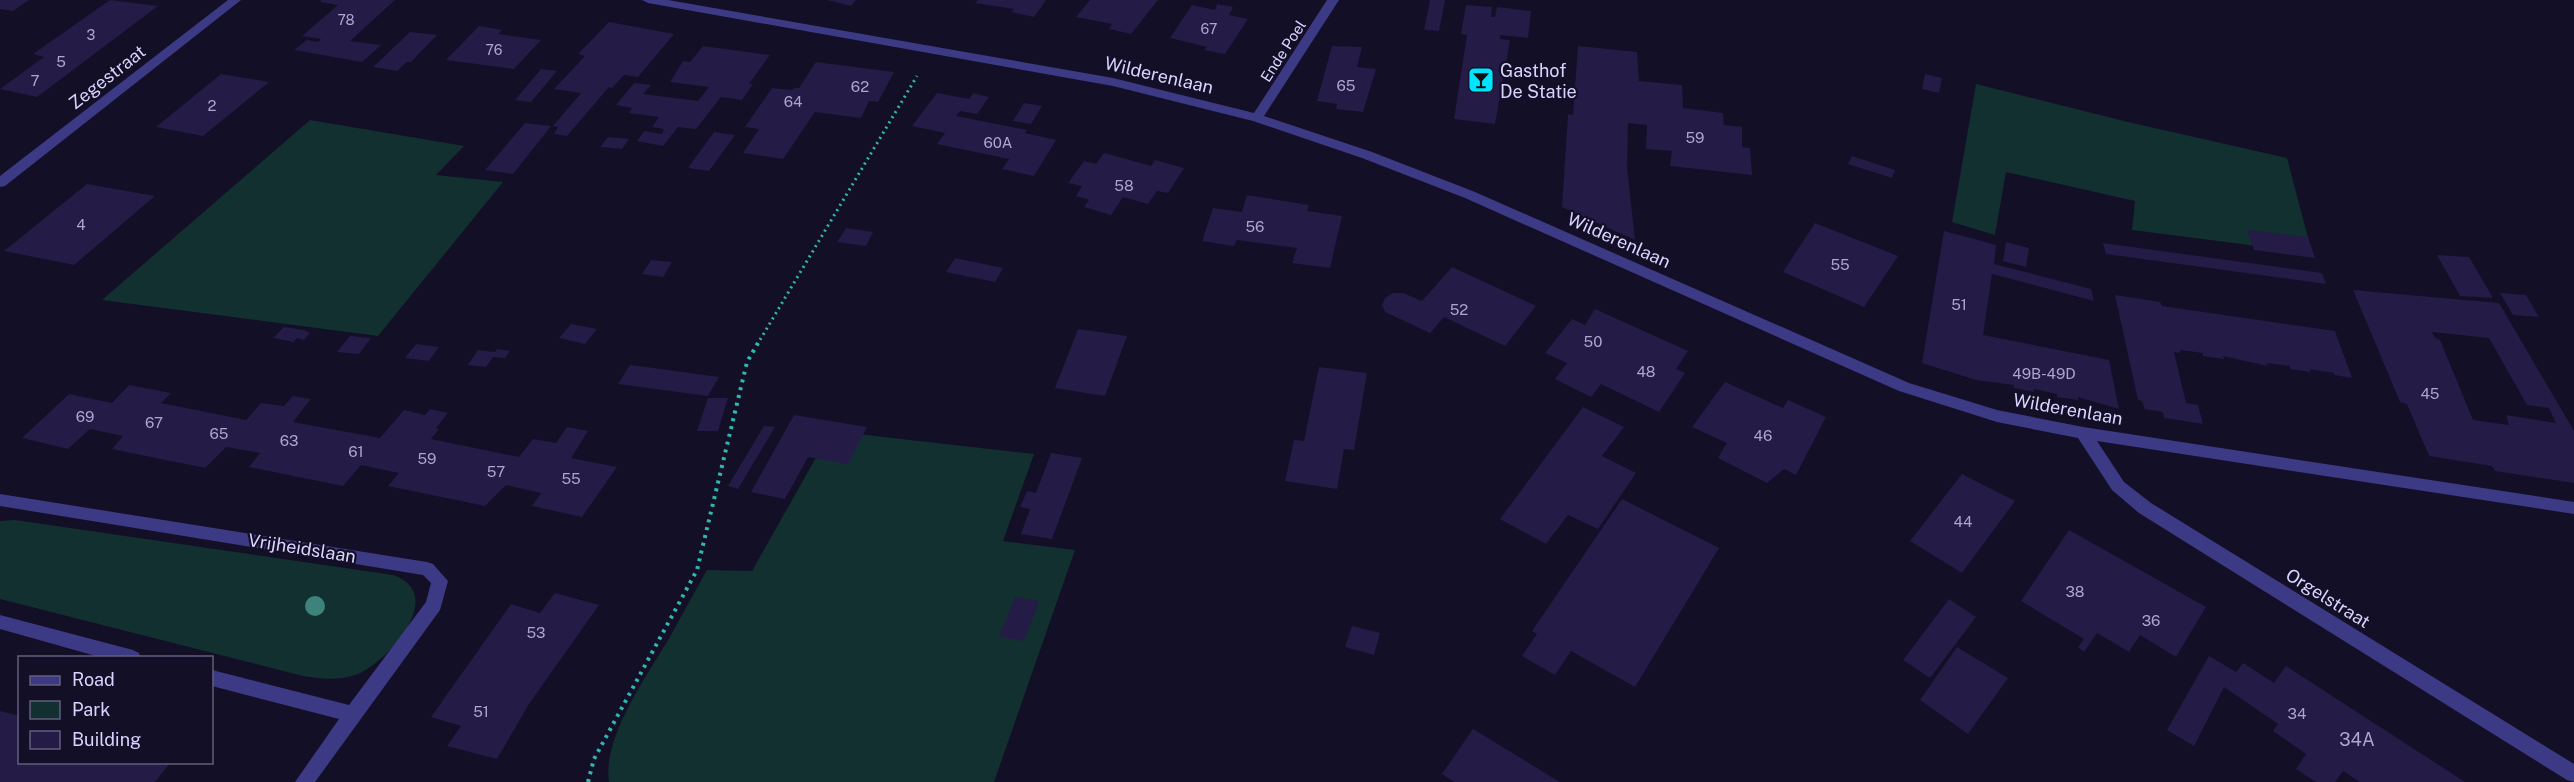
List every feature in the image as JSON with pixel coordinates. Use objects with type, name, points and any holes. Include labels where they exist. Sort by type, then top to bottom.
[{"type":"street","name":"Zegestraat","points":[[0,183],[235,0]]},
{"type":"street","name":"Wilderenlaan","points":[[648,0],[1113,82],[1257,118],[1367,155],[1470,195],[1904,387],[1997,416],[2083,433],[2574,508]]},
{"type":"street","name":"Ende Poel","points":[[1257,118],[1334,0]]},
{"type":"street","name":"Orgelstraat","points":[[2083,433],[2118,486],[2145,508],[2574,774]]},
{"type":"street","name":"Vrijheidslaan","points":[[0,500],[427,569],[440,581],[434,605],[304,782]]},
{"type":"street","points":[[0,622],[129,656]]},
{"type":"street","points":[[213,678],[353,714]]},
{"type":"path","points":[[588,782],[594,759],[697,570],[747,362],[916,78],[937,51]]},
{"type":"green space","points":[[1976,84],[2287,158],[2312,253],[2132,230],[2135,201],[2006,172],[1995,235],[1952,222]]},
{"type":"green space","points":[[310,120],[464,146],[436,175],[503,182],[378,336],[102,300]]},
{"type":"green space","points":[[831,431],[1034,454],[1003,541],[1075,550],[994,782],[609,782],[609,764],[620,725],[707,570],[752,571]]},
{"type":"green space","points":[[15,520],[393,575],[409,584],[415,597],[414,611],[408,627],[397,642],[371,667],[344,678],[324,679],[303,676],[0,599],[0,521]]},
{"type":"building","points":[[0,0],[29,0],[13,11],[0,9]]},
{"type":"building","points":[[110,0],[158,6],[37,97],[0,89],[44,57],[33,54]]},
{"type":"building","points":[[322,0],[395,0],[350,41],[381,45],[362,62],[294,50],[307,40],[318,42],[321,39],[302,36],[338,5],[320,2]]},
{"type":"building","points":[[827,0],[856,0],[851,6]]},
{"type":"building","points":[[978,0],[1046,0],[1034,17],[1011,12],[1014,9],[975,3]]},
{"type":"building","points":[[1090,0],[1158,0],[1131,34],[1109,29],[1112,24],[1076,17]]},
{"type":"building","points":[[1430,0],[1445,0],[1439,31],[1424,30]]},
{"type":"building","points":[[1217,4],[1233,7],[1229,15],[1248,19],[1225,54],[1204,50],[1207,47],[1170,38],[1192,5],[1215,10]]},
{"type":"building","name":"Gasthof De Statie","points":[[1466,5],[1492,7],[1491,17],[1495,17],[1497,7],[1531,11],[1528,38],[1500,35],[1500,39],[1510,40],[1495,124],[1454,119],[1467,35],[1461,34]]},
{"type":"building","points":[[609,22],[674,34],[638,77],[624,75],[612,88],[609,87],[567,136],[554,134],[558,127],[553,126],[581,93],[554,89],[585,56],[578,54]]},
{"type":"building","points":[[479,26],[502,30],[498,34],[541,40],[514,69],[446,60]]},
{"type":"building","points":[[410,32],[437,35],[411,62],[407,62],[397,71],[373,67]]},
{"type":"building","points":[[703,46],[770,55],[749,84],[753,84],[742,100],[721,97],[696,129],[678,127],[663,146],[637,141],[644,131],[662,134],[664,129],[652,127],[659,117],[629,113],[632,108],[616,105],[634,83],[651,85],[643,94],[698,101],[709,87],[670,82],[683,61],[690,62]]},
{"type":"building","points":[[1332,46],[1362,47],[1357,67],[1376,69],[1363,112],[1336,109],[1337,104],[1317,101]]},
{"type":"building","points":[[1578,46],[1637,52],[1639,81],[1682,85],[1683,108],[1723,113],[1724,125],[1742,127],[1742,147],[1750,148],[1752,175],[1670,166],[1672,151],[1646,149],[1647,125],[1628,123],[1627,167],[1635,240],[1562,207],[1568,114],[1573,115]]},
{"type":"building","points":[[816,62],[894,72],[878,102],[869,101],[861,118],[815,112],[783,159],[743,153],[759,129],[745,127],[772,88],[792,90],[799,88]]},
{"type":"building","points":[[541,69],[557,71],[531,102],[515,100]]},
{"type":"building","points":[[221,74],[269,82],[203,136],[156,127]]},
{"type":"building","points":[[1925,74],[1942,78],[1939,93],[1922,89]]},
{"type":"building","points":[[937,93],[969,99],[973,93],[989,97],[977,114],[960,111],[956,116],[1027,130],[1025,133],[1056,140],[1034,176],[1002,169],[1009,159],[937,144],[945,133],[912,126]]},
{"type":"building","points":[[1024,103],[1042,106],[1031,124],[1013,121]]},
{"type":"building","points":[[525,123],[551,126],[513,174],[485,170]]},
{"type":"building","points":[[714,132],[735,135],[709,171],[688,168]]},
{"type":"building","points":[[608,137],[629,139],[622,149],[600,147]]},
{"type":"building","points":[[1104,153],[1151,166],[1155,160],[1184,168],[1168,193],[1157,191],[1148,204],[1123,197],[1111,215],[1084,207],[1089,200],[1076,196],[1082,186],[1068,183],[1084,161],[1096,164]]},
{"type":"building","points":[[1852,156],[1895,170],[1892,178],[1848,164]]},
{"type":"building","points":[[87,184],[155,196],[74,265],[4,251]]},
{"type":"building","points":[[1247,195],[1309,205],[1307,211],[1342,216],[1330,268],[1292,263],[1297,248],[1237,240],[1234,246],[1202,241],[1213,208],[1242,212]]},
{"type":"building","points":[[1815,223],[1898,256],[1864,307],[1783,272]]},
{"type":"building","points":[[846,228],[873,232],[866,246],[837,242]]},
{"type":"building","points":[[2247,230],[2308,237],[2315,258],[2254,250]]},
{"type":"building","points":[[1944,231],[1996,245],[1994,264],[2091,289],[2094,301],[1992,274],[1983,335],[2109,360],[2119,409],[2078,397],[2078,400],[2057,397],[2057,394],[2034,389],[2034,392],[2014,388],[2014,385],[1976,380],[1922,363]]},
{"type":"building","points":[[2006,242],[2029,248],[2026,267],[2003,261]]},
{"type":"building","points":[[2103,243],[2322,273],[2326,284],[2106,254]]},
{"type":"building","points":[[2437,255],[2469,257],[2493,298],[2460,296]]},
{"type":"building","points":[[955,258],[1003,268],[995,282],[946,272]]},
{"type":"building","points":[[651,260],[672,262],[663,277],[642,274]]},
{"type":"building","points":[[1452,267],[1536,306],[1505,346],[1444,317],[1430,333],[1385,312],[1382,305],[1385,298],[1393,293],[1403,293],[1422,301]]},
{"type":"building","points":[[2353,290],[2499,303],[2574,431],[2574,483],[2495,471],[2492,466],[2429,456],[2407,404],[2400,402]],"holes":[[[2432,332],[2489,338],[2527,405],[2549,408],[2556,423],[2506,415],[2509,425],[2473,420],[2440,340],[2435,338]]]},
{"type":"building","points":[[2500,293],[2526,295],[2539,317],[2513,315]]},
{"type":"building","points":[[2115,295],[2160,302],[2162,306],[2335,331],[2352,378],[2334,375],[2334,373],[2310,369],[2311,372],[2290,369],[2290,366],[2266,363],[2268,366],[2223,356],[2224,359],[2203,356],[2203,353],[2180,350],[2180,353],[2174,352],[2186,403],[2198,405],[2203,424],[2164,418],[2163,412],[2145,409],[2142,401],[2138,400]]},
{"type":"building","points":[[1595,309],[1688,351],[1676,369],[1685,373],[1659,412],[1601,384],[1591,397],[1555,379],[1567,363],[1545,353],[1572,319],[1585,325]]},
{"type":"building","points":[[571,324],[597,329],[585,344],[559,338]]},
{"type":"building","points":[[284,327],[310,333],[304,340],[297,338],[293,342],[273,338]]},
{"type":"building","points":[[1078,329],[1127,336],[1105,396],[1055,388]]},
{"type":"building","points":[[350,336],[371,338],[359,354],[337,352]]},
{"type":"building","points":[[416,344],[439,347],[429,361],[405,358]]},
{"type":"building","points":[[497,349],[510,351],[505,358],[493,357],[486,367],[468,365],[478,350],[495,352]]},
{"type":"building","points":[[630,365],[719,377],[708,396],[618,384]]},
{"type":"building","points":[[1319,367],[1367,373],[1354,450],[1344,449],[1337,489],[1285,481],[1294,440],[1304,441]]},
{"type":"building","points":[[1725,382],[1783,408],[1788,400],[1826,417],[1796,475],[1784,469],[1767,483],[1718,458],[1727,443],[1692,427]]},
{"type":"building","points":[[129,385],[171,393],[161,403],[246,420],[261,403],[284,406],[293,396],[311,399],[293,422],[380,438],[404,410],[425,415],[430,409],[448,413],[436,428],[439,429],[431,439],[519,457],[533,439],[556,443],[567,427],[588,431],[571,458],[617,467],[582,517],[532,506],[541,493],[506,485],[485,506],[388,486],[399,473],[361,465],[343,486],[249,467],[260,453],[226,447],[205,468],[112,449],[123,436],[90,429],[68,449],[22,438],[69,394],[112,403]]},
{"type":"building","points":[[708,398],[728,398],[718,431],[697,431]]},
{"type":"building","points":[[1583,407],[1624,427],[1602,456],[1636,473],[1598,529],[1568,515],[1546,544],[1500,519]]},
{"type":"building","points":[[794,415],[867,427],[848,464],[808,457],[785,499],[751,492]]},
{"type":"building","points":[[764,426],[775,427],[738,489],[728,486]]},
{"type":"building","points":[[1051,453],[1082,458],[1052,539],[1021,534],[1030,509],[1020,507],[1027,491],[1036,493]]},
{"type":"building","points":[[1962,474],[2015,501],[1962,573],[1910,541]]},
{"type":"building","points":[[1622,499],[1719,548],[1635,687],[1571,651],[1555,675],[1522,656],[1537,634],[1532,631]]},
{"type":"building","points":[[2069,530],[2206,607],[2176,657],[2140,635],[2129,652],[2097,633],[2084,652],[2078,647],[2084,639],[2021,601]]},
{"type":"building","points":[[555,593],[599,605],[529,704],[497,759],[447,746],[461,726],[431,717],[511,604],[540,613]]},
{"type":"building","points":[[1015,597],[1039,601],[1024,641],[999,637]]},
{"type":"building","points":[[1949,599],[1976,617],[1930,678],[1903,660]]},
{"type":"building","points":[[1352,626],[1380,633],[1374,655],[1345,647]]},
{"type":"building","points":[[1957,647],[2008,678],[1968,734],[1920,700]]},
{"type":"building","points":[[2209,656],[2236,672],[2243,663],[2274,683],[2286,666],[2465,782],[2360,782],[2343,771],[2335,782],[2316,782],[2296,769],[2306,754],[2273,731],[2278,724],[2224,687],[2194,746],[2167,730]]},
{"type":"building","points":[[0,711],[18,716],[18,764],[169,764],[155,782],[0,782]]},
{"type":"building","points":[[1473,729],[1560,782],[1454,782],[1442,774]]},
{"type":"place","name":"Gasthof De Statie","points":[[1481,80]]}]
